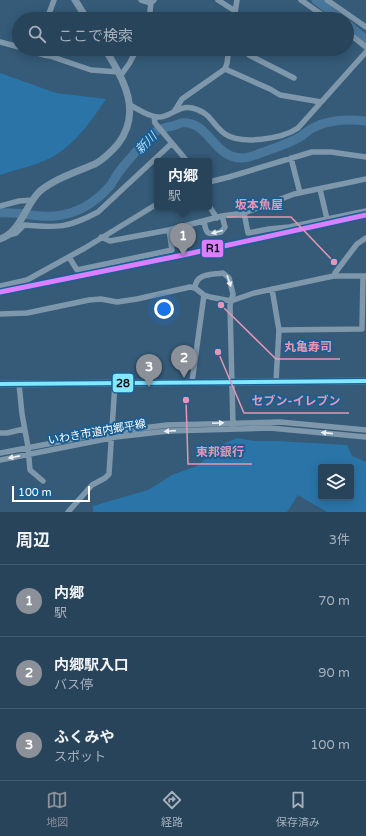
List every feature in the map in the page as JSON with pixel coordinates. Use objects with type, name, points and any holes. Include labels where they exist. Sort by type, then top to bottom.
[{"type":"main road","points":[[75,0],[83,12]]},
{"type":"main road","points":[[0,239],[9,235],[40,191],[49,185],[97,162],[112,151],[124,134],[128,124],[130,105],[128,94],[120,74],[109,56]]},
{"type":"main road","points":[[0,384],[366,381]]},
{"type":"street","points":[[141,0],[153,2],[151,12]]},
{"type":"street","points":[[218,0],[236,11],[237,0]]},
{"type":"street","points":[[301,0],[318,12]]},
{"type":"street","points":[[327,0],[344,12]]},
{"type":"street","points":[[49,12],[52,1]]},
{"type":"street","points":[[354,19],[366,27]]},
{"type":"street","points":[[354,38],[366,47]]},
{"type":"street","points":[[1,44],[12,46]]},
{"type":"street","points":[[130,105],[154,117],[164,116],[175,110],[187,107],[200,111],[209,116],[226,135],[243,140],[256,140],[293,131],[302,124],[366,52]]},
{"type":"street","points":[[50,56],[91,70],[120,74],[129,64],[133,56]]},
{"type":"street","points":[[175,110],[182,99],[225,69],[228,56]]},
{"type":"street","points":[[251,56],[294,78]]},
{"type":"street","points":[[225,69],[280,95],[321,102]]},
{"type":"street","points":[[154,117],[155,123],[184,158]]},
{"type":"street","points":[[154,158],[171,142]]},
{"type":"street","points":[[212,181],[291,158],[319,152],[366,157]]},
{"type":"street","points":[[9,235],[16,233],[24,224],[53,227],[64,226],[84,220],[98,212],[154,158]]},
{"type":"street","points":[[291,158],[300,193]]},
{"type":"street","points":[[101,238],[110,241],[168,230],[220,217],[244,213],[300,193],[366,179]]},
{"type":"street","points":[[320,189],[327,219]]},
{"type":"street","points":[[0,206],[19,201],[31,203]]},
{"type":"street","points":[[0,286],[27,280],[70,257],[154,206]]},
{"type":"street","points":[[204,221],[205,229],[209,234],[221,232],[225,227],[220,217],[212,209]]},
{"type":"street","points":[[244,213],[248,233],[289,227],[366,211]]},
{"type":"street","points":[[70,257],[77,270],[172,250],[168,230]]},
{"type":"street","points":[[334,276],[357,244],[366,238]]},
{"type":"street","points":[[194,288],[196,280],[199,277],[223,273],[229,278],[233,294],[230,305],[233,425]]},
{"type":"street","points":[[0,314],[27,313],[89,300],[101,299],[117,302],[186,288],[194,288],[204,295],[231,301],[254,293],[334,276],[365,276],[362,329],[279,330]]},
{"type":"street","points":[[272,289],[279,330],[276,381]]},
{"type":"street","points":[[192,382],[204,295]]},
{"type":"street","points":[[19,384],[30,470],[43,481]]},
{"type":"street","points":[[68,512],[92,485],[109,474],[110,435],[115,384]]},
{"type":"street","name":"いわき市道内郷平線","points":[[0,453],[28,447],[110,435],[280,422],[366,430]]},
{"type":"street","name":"いわき市道内郷平線","points":[[233,425],[366,437]]},
{"type":"street","points":[[0,433],[24,429]]},
{"type":"street","name":"いわき市道内郷平線","points":[[0,460],[110,435]]},
{"type":"shaded area","points":[[0,73],[56,93],[106,99],[87,126],[63,150],[44,161],[0,175]]},
{"type":"shaded area","points":[[237,438],[254,441],[347,445],[352,456],[366,462],[366,512],[327,512],[298,495],[287,512],[93,512],[93,506],[148,490],[172,475],[197,466],[223,444]]},
{"type":"waterway","points":[[316,0],[331,12]]},
{"type":"waterway","points":[[354,30],[366,40]]},
{"type":"waterway","name":"新川","points":[[0,213],[55,216],[71,213],[85,207],[98,198],[110,186],[122,168],[155,132],[181,123],[198,127],[224,152],[232,156],[242,158],[286,144],[300,137],[309,130],[327,122],[346,120],[366,121]]},
{"type":"transit line","name":"R1","points":[[0,292],[183,255],[366,215]]},
{"type":"transit line","name":"28","points":[[0,384],[366,381]]},
{"type":"place","name":"内郷","points":[[183,256]]},
{"type":"place","name":"坂本魚屋","points":[[334,262]]},
{"type":"place","name":"丸亀寿司","points":[[221,305]]},
{"type":"place","name":"セブン-イレブン","points":[[218,352]]},
{"type":"place","name":"内郷駅入口","points":[[184,378]]},
{"type":"place","name":"ふくみや","points":[[149,387]]},
{"type":"place","name":"東邦銀行","points":[[186,400]]}]
